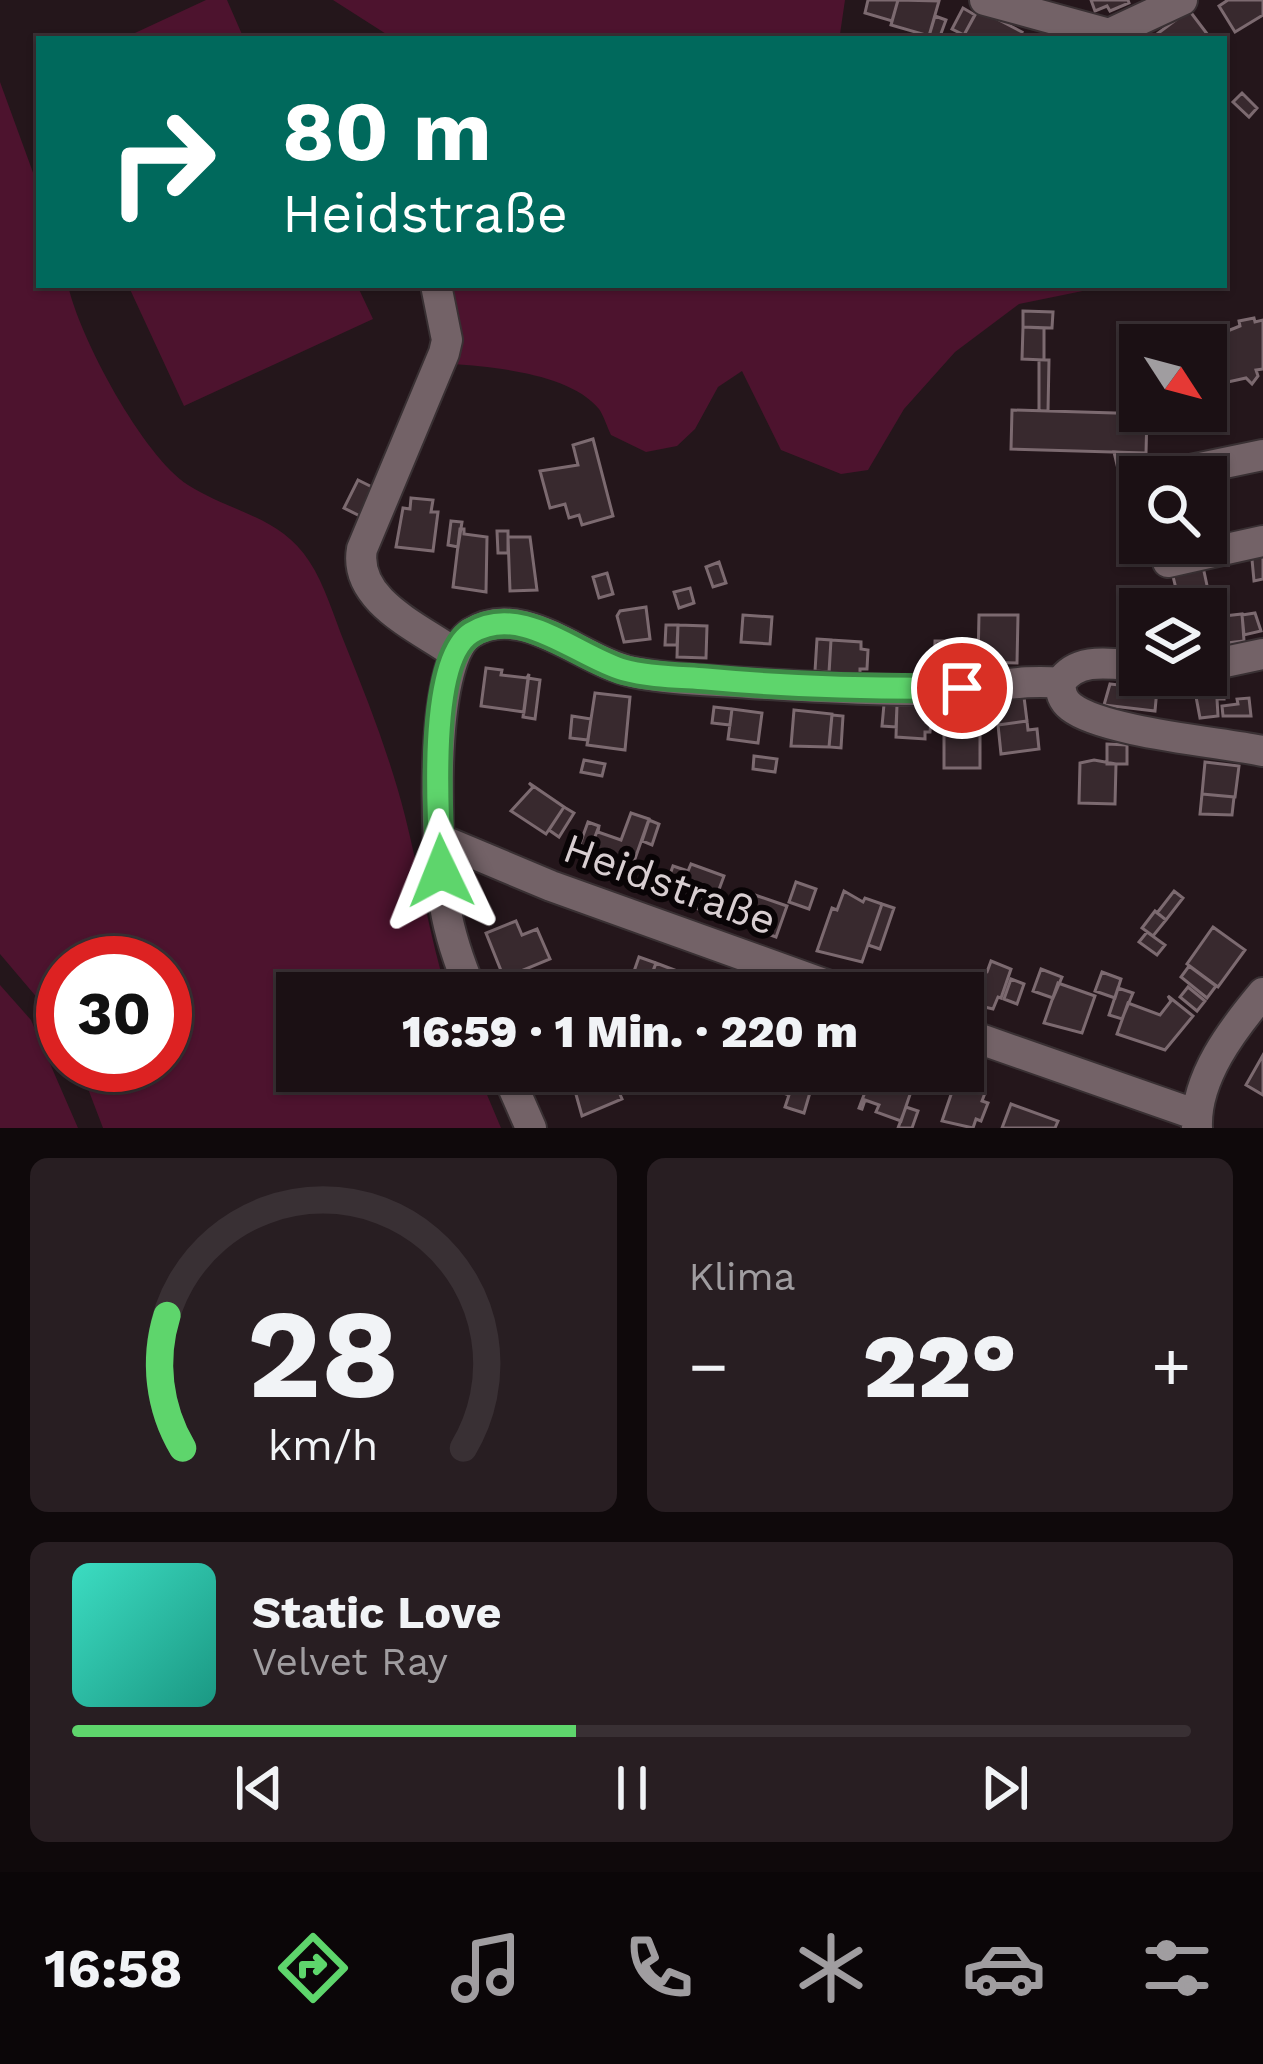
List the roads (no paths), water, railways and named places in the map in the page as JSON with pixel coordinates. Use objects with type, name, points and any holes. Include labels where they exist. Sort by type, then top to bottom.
[{"type":"street","points":[[985,0],[1109,34],[1182,0]]},
{"type":"street","points":[[437,288],[447,340],[444,353],[362,549],[360,568],[375,596],[453,652]]},
{"type":"street","points":[[1227,462],[1263,455]]},
{"type":"street","points":[[1227,549],[1263,541]]},
{"type":"street","points":[[463,972],[444,902],[439,839],[440,701],[453,652],[472,632],[504,624],[542,633],[616,668],[660,675],[905,689],[1060,683]]},
{"type":"street","points":[[1227,662],[1263,654]]},
{"type":"street","points":[[1119,666],[1083,665],[1068,670],[1060,683],[1061,695],[1069,705],[1101,721],[1263,751]]},
{"type":"street","name":"Heidstraße","points":[[439,839],[551,886],[791,972]]},
{"type":"street","points":[[984,1041],[1197,1121],[1209,1075],[1263,994]]},
{"type":"street","points":[[515,1092],[531,1128]]}]
